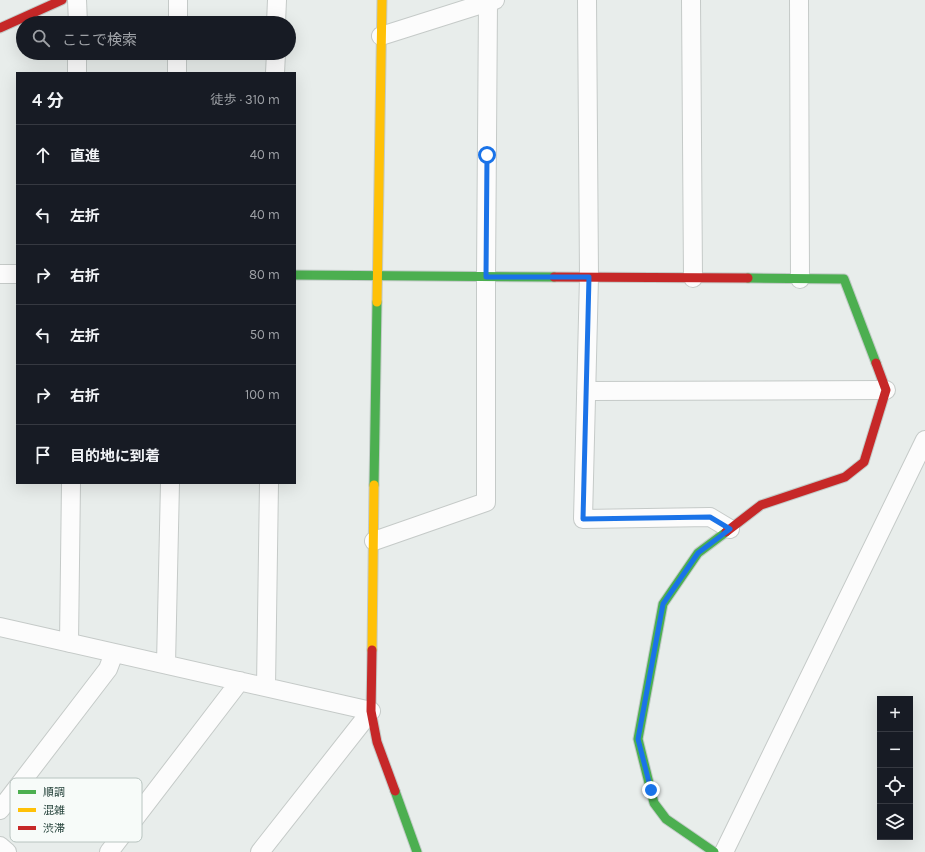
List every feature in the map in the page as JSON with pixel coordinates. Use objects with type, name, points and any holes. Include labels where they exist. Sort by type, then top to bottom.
[{"type":"street","points":[[27,16],[62,0]]},
{"type":"street","points":[[77,0],[78,16]]},
{"type":"street","points":[[178,0],[178,16]]},
{"type":"street","points":[[276,0],[276,16]]},
{"type":"street","points":[[382,0],[371,711],[377,742],[417,852]]},
{"type":"street","points":[[587,0],[589,277],[583,519],[710,517],[730,529]]},
{"type":"street","points":[[691,0],[692,278]]},
{"type":"street","points":[[799,0],[800,279]]},
{"type":"street","points":[[374,541],[486,502],[486,277],[492,1],[381,36]]},
{"type":"street","points":[[0,28],[16,21]]},
{"type":"street","points":[[77,60],[77,72]]},
{"type":"street","points":[[177,60],[177,72]]},
{"type":"street","points":[[275,72],[276,60]]},
{"type":"street","points":[[0,274],[16,274]]},
{"type":"street","points":[[296,276],[844,279],[886,390],[864,462],[845,477],[761,505],[698,553],[663,604],[638,739],[654,803],[666,819],[714,852]]},
{"type":"street","points":[[586,391],[886,390]]},
{"type":"street","points":[[724,852],[925,440]]},
{"type":"street","points":[[69,643],[71,484]]},
{"type":"street","points":[[166,664],[170,484]]},
{"type":"street","points":[[266,687],[269,484]]},
{"type":"street","points":[[0,627],[371,711]]},
{"type":"street","points":[[25,778],[108,669],[114,653]]},
{"type":"street","points":[[142,809],[240,681]]},
{"type":"street","points":[[260,852],[371,711]]},
{"type":"street","points":[[0,810],[10,797]]},
{"type":"street","points":[[109,852],[117,842]]},
{"type":"street","points":[[0,846],[7,852]]},
{"type":"traffic: fast","points":[[296,275],[554,277]]},
{"type":"traffic: fast","points":[[748,278],[844,279],[876,363]]},
{"type":"traffic: fast","points":[[374,485],[377,302]]},
{"type":"traffic: fast","points":[[714,852],[666,819],[654,803],[638,739],[663,604],[698,553],[726,532]]},
{"type":"traffic: fast","points":[[395,791],[417,852]]},
{"type":"traffic: slow","points":[[377,302],[382,0]]},
{"type":"traffic: slow","points":[[372,650],[374,485]]},
{"type":"traffic: jam","points":[[27,16],[62,0]]},
{"type":"traffic: jam","points":[[0,28],[16,21]]},
{"type":"traffic: jam","points":[[554,277],[748,278]]},
{"type":"traffic: jam","points":[[726,532],[761,505],[845,477],[864,462],[886,390],[876,363]]},
{"type":"traffic: jam","points":[[372,650],[371,711],[377,742],[395,791]]},
{"type":"route","points":[[487,155],[486,277],[589,277],[583,519],[710,517],[730,529],[698,553],[663,604],[638,739],[651,790]]}]
